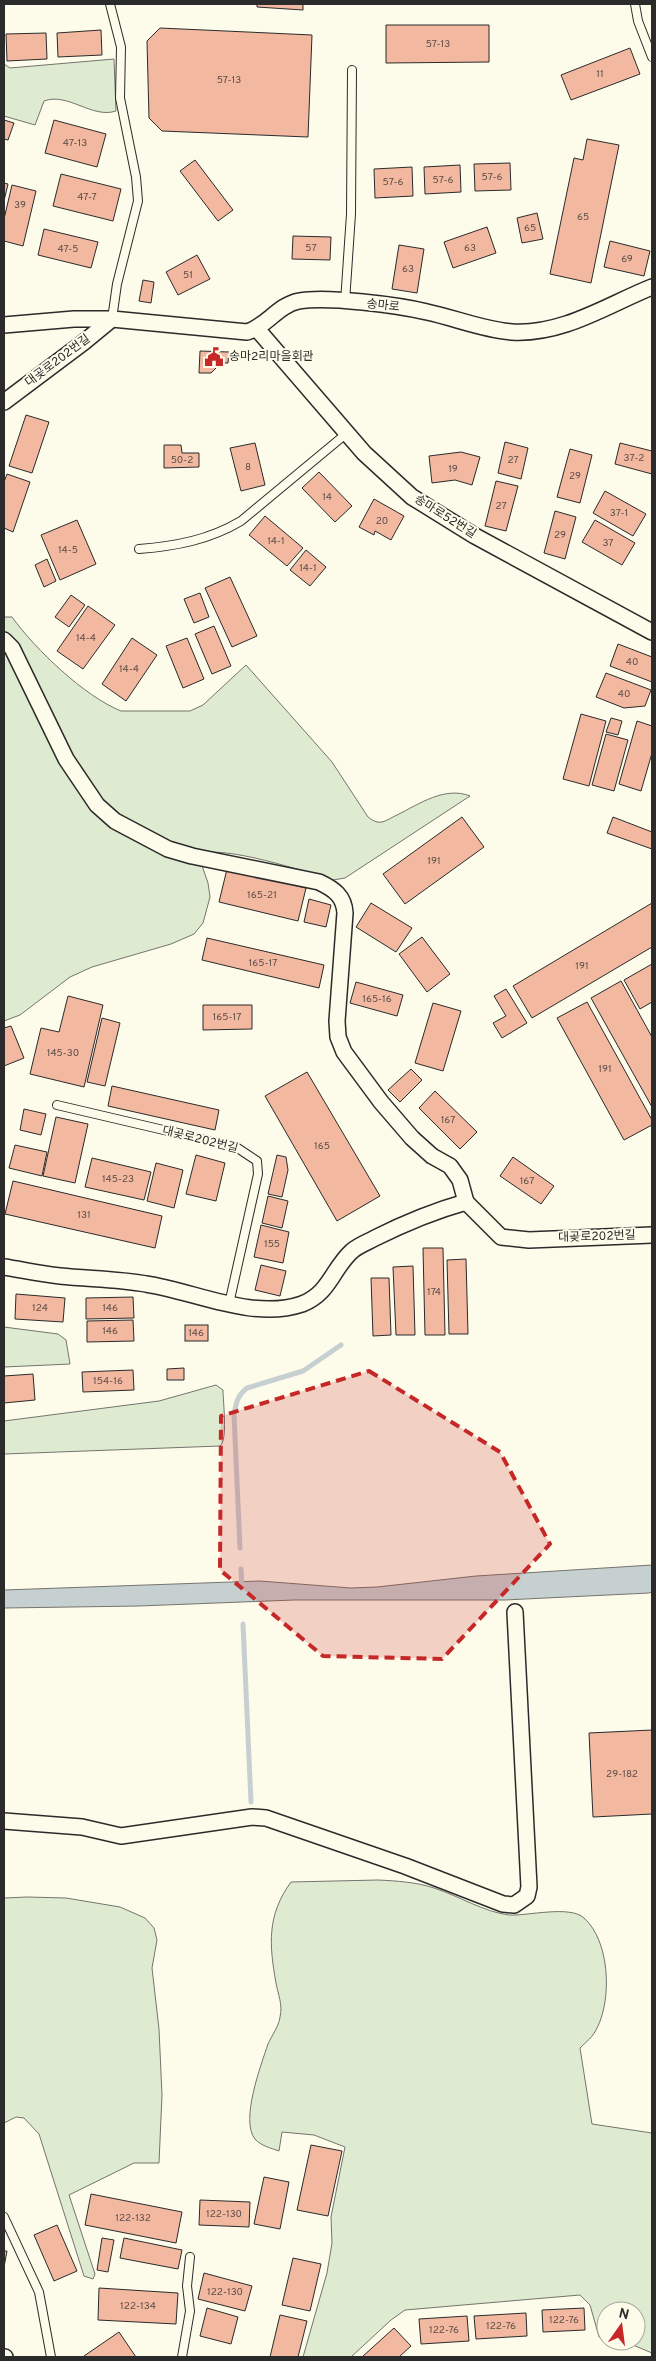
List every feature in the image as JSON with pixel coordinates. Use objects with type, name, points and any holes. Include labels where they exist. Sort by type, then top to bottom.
[{"type":"street","name":"송마로","points":[[257,329],[290,304],[312,300],[403,308],[496,329],[528,331],[569,324],[652,287]]},
{"type":"street","points":[[4,325],[74,319],[112,319],[236,332],[257,329]]},
{"type":"street","name":"대곶로202번길","points":[[4,402],[112,319]]},
{"type":"street","name":"송마로52번길","points":[[257,329],[364,453],[412,497],[476,536],[652,632]]},
{"type":"street","name":"대곶로202번길","points":[[4,640],[12,648],[66,759],[83,786],[103,811],[115,821],[134,832],[184,854],[289,875],[319,882],[332,888],[344,904],[338,1022],[338,1037],[344,1052],[380,1102],[412,1138],[432,1156],[450,1166],[460,1180],[466,1202],[501,1237],[528,1240],[652,1235]]},
{"type":"street","points":[[4,1267],[60,1276],[149,1284],[229,1304],[267,1309],[289,1308],[320,1294],[329,1284],[341,1260],[355,1248],[437,1210],[466,1202]]},
{"type":"street","points":[[4,1821],[82,1827],[122,1836],[252,1817],[266,1818],[405,1866],[503,1904],[514,1905],[527,1896],[529,1887],[515,1612]]},
{"type":"lane","points":[[110,4],[121,47],[120,98],[136,177],[138,201],[117,284],[112,319]]},
{"type":"lane","points":[[635,4],[638,21],[652,56]]},
{"type":"lane","points":[[344,302],[351,214],[352,70]]},
{"type":"lane","points":[[138,549],[189,543],[226,530],[249,515],[347,433]]},
{"type":"lane","name":"대곶로202번길","points":[[57,1106],[236,1147],[257,1161],[258,1174],[229,1304]]},
{"type":"lane","points":[[4,2217],[39,2292],[51,2357]]},
{"type":"lane","points":[[182,2357],[190,2311],[187,2286],[190,2256]]},
{"type":"highlighted area","points":[[369,1371],[500,1452],[550,1544],[442,1659],[323,1656],[220,1570],[221,1416]]},
{"type":"green space","points":[[114,59],[116,111],[98,112],[71,102],[53,99],[44,101],[35,125],[4,116],[4,64],[10,68]]},
{"type":"green space","points":[[4,617],[12,617],[34,644],[62,671],[92,695],[121,711],[190,711],[203,705],[246,665],[332,762],[368,817],[374,821],[386,821],[423,802],[442,795],[461,793],[470,796],[345,878],[333,880],[284,865],[245,856],[210,852],[198,854],[208,883],[210,897],[203,923],[194,934],[171,944],[92,967],[70,977],[20,1015],[4,1021]]},
{"type":"green space","points":[[4,1327],[58,1334],[66,1340],[70,1364],[4,1367]]},
{"type":"green space","points":[[216,1385],[223,1390],[224,1437],[220,1446],[4,1454],[4,1421],[159,1401]]},
{"type":"green space","points":[[378,1880],[406,1882],[443,1891],[490,1911],[509,1915],[548,1912],[578,1914],[593,1928],[603,1955],[606,1987],[602,2016],[597,2028],[580,2048],[592,2124],[652,2133],[652,2353],[646,2350],[646,2301],[596,2301],[596,2326],[590,2305],[580,2295],[405,2310],[391,2320],[351,2357],[303,2357],[327,2273],[332,2243],[331,2217],[345,2147],[314,2135],[282,2132],[279,2151],[260,2143],[255,2139],[251,2131],[250,2120],[253,2093],[268,2044],[281,2013],[272,1955],[272,1930],[278,1906],[291,1882]]},
{"type":"green space","points":[[4,1898],[66,1898],[120,1907],[145,1918],[154,1928],[157,1940],[152,1968],[159,2029],[162,2095],[159,2163],[134,2163],[69,2195],[95,2274],[93,2279],[84,2276],[39,2134],[24,2118],[16,2117],[4,2123]]},
{"type":"shaded area","points":[[652,1565],[652,1592],[649,1593],[505,1600],[294,1600],[139,1606],[4,1608],[4,1590],[260,1581],[351,1588],[377,1587],[476,1576]]},
{"type":"building","points":[[257,4],[303,4],[303,10],[257,7]]},
{"type":"building","points":[[386,25],[489,25],[489,62],[386,63]]},
{"type":"building","points":[[160,28],[312,35],[308,137],[162,131],[149,118],[147,41]]},
{"type":"building","points":[[101,30],[102,55],[58,57],[57,33]]},
{"type":"building","points":[[46,33],[47,59],[7,61],[6,34]]},
{"type":"building","points":[[630,48],[640,74],[571,100],[561,75]]},
{"type":"building","points":[[4,120],[14,123],[8,140],[4,139]]},
{"type":"building","points":[[54,120],[106,134],[97,167],[45,153]]},
{"type":"building","points":[[587,139],[619,145],[591,283],[550,274],[574,158],[583,160]]},
{"type":"building","points":[[195,160],[233,210],[218,221],[180,171]]},
{"type":"building","points":[[510,163],[511,190],[475,191],[474,164]]},
{"type":"building","points":[[460,165],[461,192],[425,194],[424,167]]},
{"type":"building","points":[[412,167],[413,196],[375,198],[374,169]]},
{"type":"building","points":[[61,174],[121,189],[113,221],[53,206]]},
{"type":"building","points":[[4,183],[8,184],[4,201]]},
{"type":"building","points":[[12,185],[36,191],[23,246],[4,241],[4,219]]},
{"type":"building","points":[[537,213],[543,239],[522,243],[517,218]]},
{"type":"building","points":[[487,227],[496,253],[453,268],[444,242]]},
{"type":"building","points":[[44,229],[98,242],[91,268],[38,255]]},
{"type":"building","points":[[293,236],[331,237],[330,260],[292,259]]},
{"type":"building","points":[[610,241],[650,251],[644,276],[604,267]]},
{"type":"building","points":[[399,245],[424,249],[417,293],[392,289]]},
{"type":"building","points":[[197,255],[210,279],[178,295],[166,272]]},
{"type":"building","points":[[143,280],[154,282],[151,303],[139,301]]},
{"type":"building","name":"송마2리마을회관","points":[[200,351],[229,352],[228,363],[221,363],[211,373],[199,373]]},
{"type":"building","points":[[26,415],[49,422],[32,473],[9,466]]},
{"type":"building","points":[[505,442],[528,448],[521,479],[498,473]]},
{"type":"building","points":[[255,443],[265,485],[241,491],[230,448]]},
{"type":"building","points":[[620,443],[652,451],[652,474],[615,464]]},
{"type":"building","points":[[164,445],[181,445],[182,453],[199,453],[199,467],[164,468]]},
{"type":"building","points":[[570,449],[592,455],[580,503],[557,497]]},
{"type":"building","points":[[461,452],[480,457],[472,485],[455,480],[432,483],[429,456]]},
{"type":"building","points":[[319,472],[352,506],[335,522],[302,488]]},
{"type":"building","points":[[7,474],[30,482],[13,532],[4,528],[4,482]]},
{"type":"building","points":[[496,481],[518,486],[506,531],[485,526]]},
{"type":"building","points":[[605,491],[646,514],[633,536],[593,513]]},
{"type":"building","points":[[374,499],[404,516],[391,540],[375,531],[374,535],[359,527]]},
{"type":"building","points":[[555,511],[576,517],[565,559],[544,553]]},
{"type":"building","points":[[265,516],[303,548],[287,566],[249,535]]},
{"type":"building","points":[[77,520],[96,564],[60,580],[41,535]]},
{"type":"building","points":[[595,520],[635,543],[622,565],[582,542]]},
{"type":"building","points":[[306,550],[326,567],[310,586],[290,570]]},
{"type":"building","points":[[47,559],[56,581],[44,587],[35,565]]},
{"type":"building","points":[[230,577],[257,636],[232,647],[205,588]]},
{"type":"building","points":[[200,593],[209,617],[194,623],[184,599]]},
{"type":"building","points":[[71,595],[85,605],[69,627],[55,617]]},
{"type":"building","points":[[88,606],[115,625],[83,669],[57,651]]},
{"type":"building","points":[[214,626],[231,666],[212,674],[195,634]]},
{"type":"building","points":[[132,638],[157,655],[126,701],[102,684]]},
{"type":"building","points":[[187,638],[204,679],[183,688],[166,646]]},
{"type":"building","points":[[618,644],[652,657],[652,682],[610,666]]},
{"type":"building","points":[[606,673],[651,690],[645,706],[624,708],[596,697]]},
{"type":"building","points":[[581,714],[606,721],[589,786],[563,779]]},
{"type":"building","points":[[611,718],[622,721],[618,735],[606,732]]},
{"type":"building","points":[[637,721],[652,726],[652,753],[641,791],[619,784]]},
{"type":"building","points":[[606,734],[628,740],[614,791],[592,785]]},
{"type":"building","points":[[462,817],[484,847],[405,904],[383,874]]},
{"type":"building","points":[[613,817],[652,832],[652,849],[607,833]]},
{"type":"building","points":[[227,869],[306,888],[298,921],[219,902]]},
{"type":"building","points":[[309,899],[331,905],[326,927],[304,922]]},
{"type":"building","points":[[371,903],[412,928],[396,952],[356,927]]},
{"type":"building","points":[[652,903],[652,947],[532,1018],[513,986]]},
{"type":"building","points":[[422,937],[450,974],[427,992],[399,954]]},
{"type":"building","points":[[207,938],[324,965],[319,988],[202,960]]},
{"type":"building","points":[[652,964],[652,1002],[640,1009],[624,980]]},
{"type":"building","points":[[621,981],[652,1037],[652,1107],[591,998]]},
{"type":"building","points":[[356,982],[403,995],[397,1016],[350,1003]]},
{"type":"building","points":[[506,989],[527,1023],[502,1038],[493,1023],[506,1016],[494,996]]},
{"type":"building","points":[[68,996],[103,1005],[84,1087],[30,1074],[41,1028],[59,1032]]},
{"type":"building","points":[[587,1002],[652,1120],[652,1125],[624,1140],[557,1018]]},
{"type":"building","points":[[433,1003],[461,1011],[443,1071],[415,1063]]},
{"type":"building","points":[[203,1005],[252,1005],[252,1029],[203,1030]]},
{"type":"building","points":[[102,1018],[120,1023],[105,1086],[87,1082]]},
{"type":"building","points":[[11,1026],[24,1058],[4,1066],[4,1028]]},
{"type":"building","points":[[411,1069],[422,1080],[400,1102],[388,1090]]},
{"type":"building","points":[[307,1072],[380,1196],[337,1221],[265,1096]]},
{"type":"building","points":[[112,1086],[219,1110],[215,1130],[108,1106]]},
{"type":"building","points":[[435,1091],[477,1132],[460,1149],[419,1108]]},
{"type":"building","points":[[24,1109],[46,1114],[41,1135],[20,1130]]},
{"type":"building","points":[[56,1117],[88,1124],[75,1183],[43,1176]]},
{"type":"building","points":[[15,1145],[47,1152],[42,1176],[9,1168]]},
{"type":"building","points":[[196,1155],[225,1163],[216,1201],[186,1194]]},
{"type":"building","points":[[277,1155],[286,1157],[288,1170],[282,1197],[268,1194]]},
{"type":"building","points":[[513,1157],[554,1186],[541,1204],[500,1176]]},
{"type":"building","points":[[92,1158],[151,1172],[144,1200],[85,1187]]},
{"type":"building","points":[[156,1163],[183,1170],[174,1208],[147,1201]]},
{"type":"building","points":[[13,1181],[162,1216],[155,1248],[5,1214]]},
{"type":"building","points":[[268,1196],[288,1201],[282,1228],[262,1223]]},
{"type":"building","points":[[261,1225],[289,1232],[283,1263],[254,1257]]},
{"type":"building","points":[[423,1248],[443,1248],[445,1335],[425,1335]]},
{"type":"building","points":[[466,1259],[468,1334],[449,1334],[447,1260]]},
{"type":"building","points":[[261,1265],[286,1271],[280,1296],[255,1290]]},
{"type":"building","points":[[413,1266],[415,1335],[396,1335],[393,1267]]},
{"type":"building","points":[[371,1278],[389,1278],[391,1335],[373,1336]]},
{"type":"building","points":[[16,1294],[65,1298],[63,1322],[15,1319]]},
{"type":"building","points":[[133,1297],[134,1318],[86,1319],[86,1298]]},
{"type":"building","points":[[133,1320],[134,1341],[87,1342],[87,1321]]},
{"type":"building","points":[[185,1325],[208,1325],[208,1341],[185,1341]]},
{"type":"building","points":[[184,1368],[184,1380],[167,1380],[167,1369]]},
{"type":"building","points":[[133,1370],[134,1390],[83,1392],[82,1372]]},
{"type":"building","points":[[33,1374],[35,1400],[4,1403],[4,1376]]},
{"type":"building","points":[[652,1730],[652,1814],[593,1817],[589,1733]]},
{"type":"building","points":[[311,2145],[342,2151],[328,2216],[297,2210]]},
{"type":"building","points":[[264,2177],[289,2182],[280,2229],[254,2224]]},
{"type":"building","points":[[91,2194],[182,2212],[176,2243],[85,2225]]},
{"type":"building","points":[[200,2200],[250,2202],[249,2227],[199,2225]]},
{"type":"building","points":[[57,2225],[77,2271],[54,2281],[34,2235]]},
{"type":"building","points":[[102,2238],[114,2240],[108,2272],[97,2270]]},
{"type":"building","points":[[124,2238],[182,2250],[178,2269],[120,2258]]},
{"type":"building","points":[[4,2251],[7,2251],[4,2267]]},
{"type":"building","points":[[293,2258],[321,2264],[310,2311],[282,2305]]},
{"type":"building","points":[[204,2273],[252,2286],[245,2311],[198,2299]]},
{"type":"building","points":[[99,2288],[178,2293],[176,2324],[98,2320]]},
{"type":"building","points":[[207,2308],[238,2317],[231,2344],[200,2336]]},
{"type":"building","points":[[584,2308],[585,2330],[543,2332],[542,2310]]},
{"type":"building","points":[[526,2313],[527,2336],[476,2339],[474,2316]]},
{"type":"building","points":[[280,2315],[307,2321],[298,2357],[270,2357]]},
{"type":"building","points":[[467,2316],[469,2341],[421,2344],[419,2319]]},
{"type":"building","points":[[394,2328],[411,2346],[399,2357],[362,2357]]},
{"type":"building","points":[[119,2332],[136,2357],[84,2356]]},
{"type":"waterway","points":[[240,1548],[234,1415],[236,1403],[247,1388],[303,1371],[341,1345]]},
{"type":"waterway","points":[[241,1569],[242,1588]]},
{"type":"waterway","points":[[243,1624],[251,1802]]},
{"type":"place","name":"송마2리마을회관","points":[[214,357]]}]
